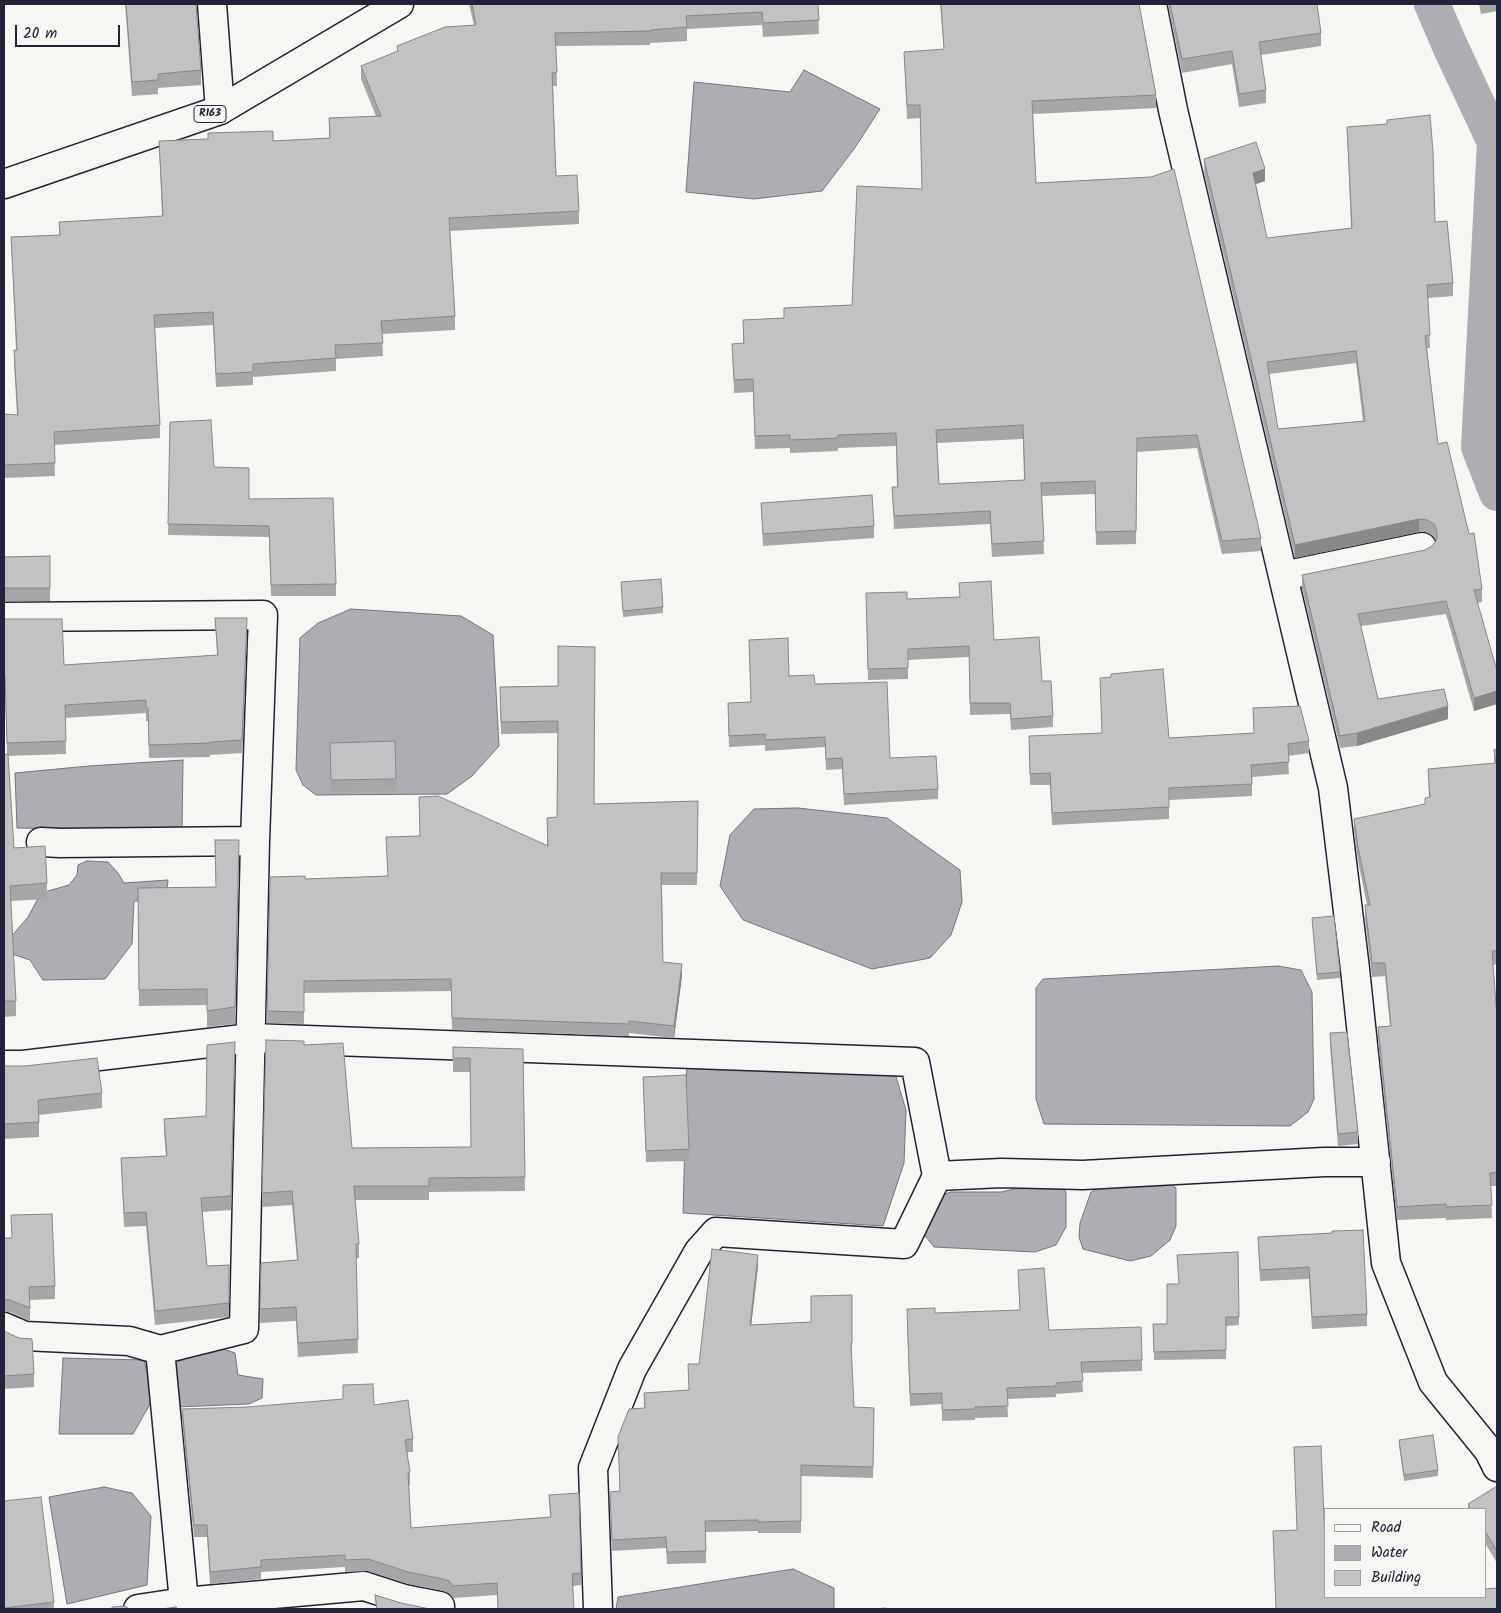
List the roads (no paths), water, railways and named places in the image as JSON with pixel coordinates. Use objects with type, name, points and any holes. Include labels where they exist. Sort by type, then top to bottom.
[{"type":"street","points":[[212,4],[220,110]]},
{"type":"street","name":"R163","points":[[4,184],[220,110],[399,4]]},
{"type":"street","points":[[1152,4],[1173,110],[1333,788],[1386,1263],[1433,1382],[1489,1451],[1497,1467]]},
{"type":"street","points":[[1282,576],[1422,547]]},
{"type":"street","points":[[4,617],[263,614],[255,841],[244,1329],[160,1350],[129,1341],[25,1336],[4,1327]]},
{"type":"street","points":[[41,842],[255,841]]},
{"type":"street","points":[[4,1065],[23,1065],[250,1038],[916,1062],[936,1176],[904,1244],[716,1232],[699,1251],[632,1369],[593,1468],[598,1609]]},
{"type":"street","points":[[936,1176],[1002,1173],[1083,1175],[1324,1162],[1376,1162]]},
{"type":"street","points":[[160,1350],[186,1606]]},
{"type":"street","points":[[138,1609],[186,1606],[364,1586],[404,1599],[440,1606],[440,1609]]},
{"type":"water","points":[[804,70],[880,109],[854,149],[822,191],[754,199],[686,192],[694,82],[790,92]]},
{"type":"water","points":[[351,609],[461,616],[493,635],[499,746],[472,776],[447,794],[316,795],[303,785],[296,770],[300,638],[318,623]]},
{"type":"water","points":[[183,760],[182,831],[17,828],[15,773]]},
{"type":"water","points":[[798,808],[887,818],[960,870],[962,902],[951,935],[930,958],[872,969],[743,920],[720,886],[730,835],[754,809]]},
{"type":"water","points":[[87,861],[108,862],[124,883],[168,880],[166,900],[134,901],[132,944],[105,979],[43,980],[30,960],[9,953],[10,938],[28,917],[41,893],[69,885],[77,875],[78,865]]},
{"type":"water","points":[[1278,966],[1301,970],[1312,992],[1314,1099],[1308,1112],[1290,1126],[1044,1124],[1036,1099],[1036,988],[1043,979]]},
{"type":"water","points":[[687,1060],[894,1070],[906,1110],[904,1163],[883,1226],[683,1213]]},
{"type":"water","points":[[1112,1181],[1170,1183],[1176,1188],[1176,1226],[1170,1240],[1151,1256],[1130,1261],[1083,1249],[1079,1237],[1080,1223],[1091,1192]]},
{"type":"water","points":[[1025,1184],[1061,1185],[1066,1192],[1066,1227],[1056,1245],[1035,1252],[934,1247],[923,1233],[936,1197],[951,1192],[1001,1192],[1015,1189]]},
{"type":"water","points":[[209,1348],[223,1349],[235,1353],[238,1375],[263,1379],[262,1398],[249,1404],[176,1407],[173,1358]]},
{"type":"water","points":[[63,1358],[144,1360],[153,1399],[133,1434],[59,1434]]},
{"type":"water","points":[[104,1487],[132,1493],[151,1516],[147,1585],[67,1604],[49,1497]]},
{"type":"water","points":[[793,1569],[834,1588],[834,1609],[616,1609],[618,1597]]},
{"type":"waterway","points":[[1432,4],[1495,142],[1479,447],[1497,493]]}]
